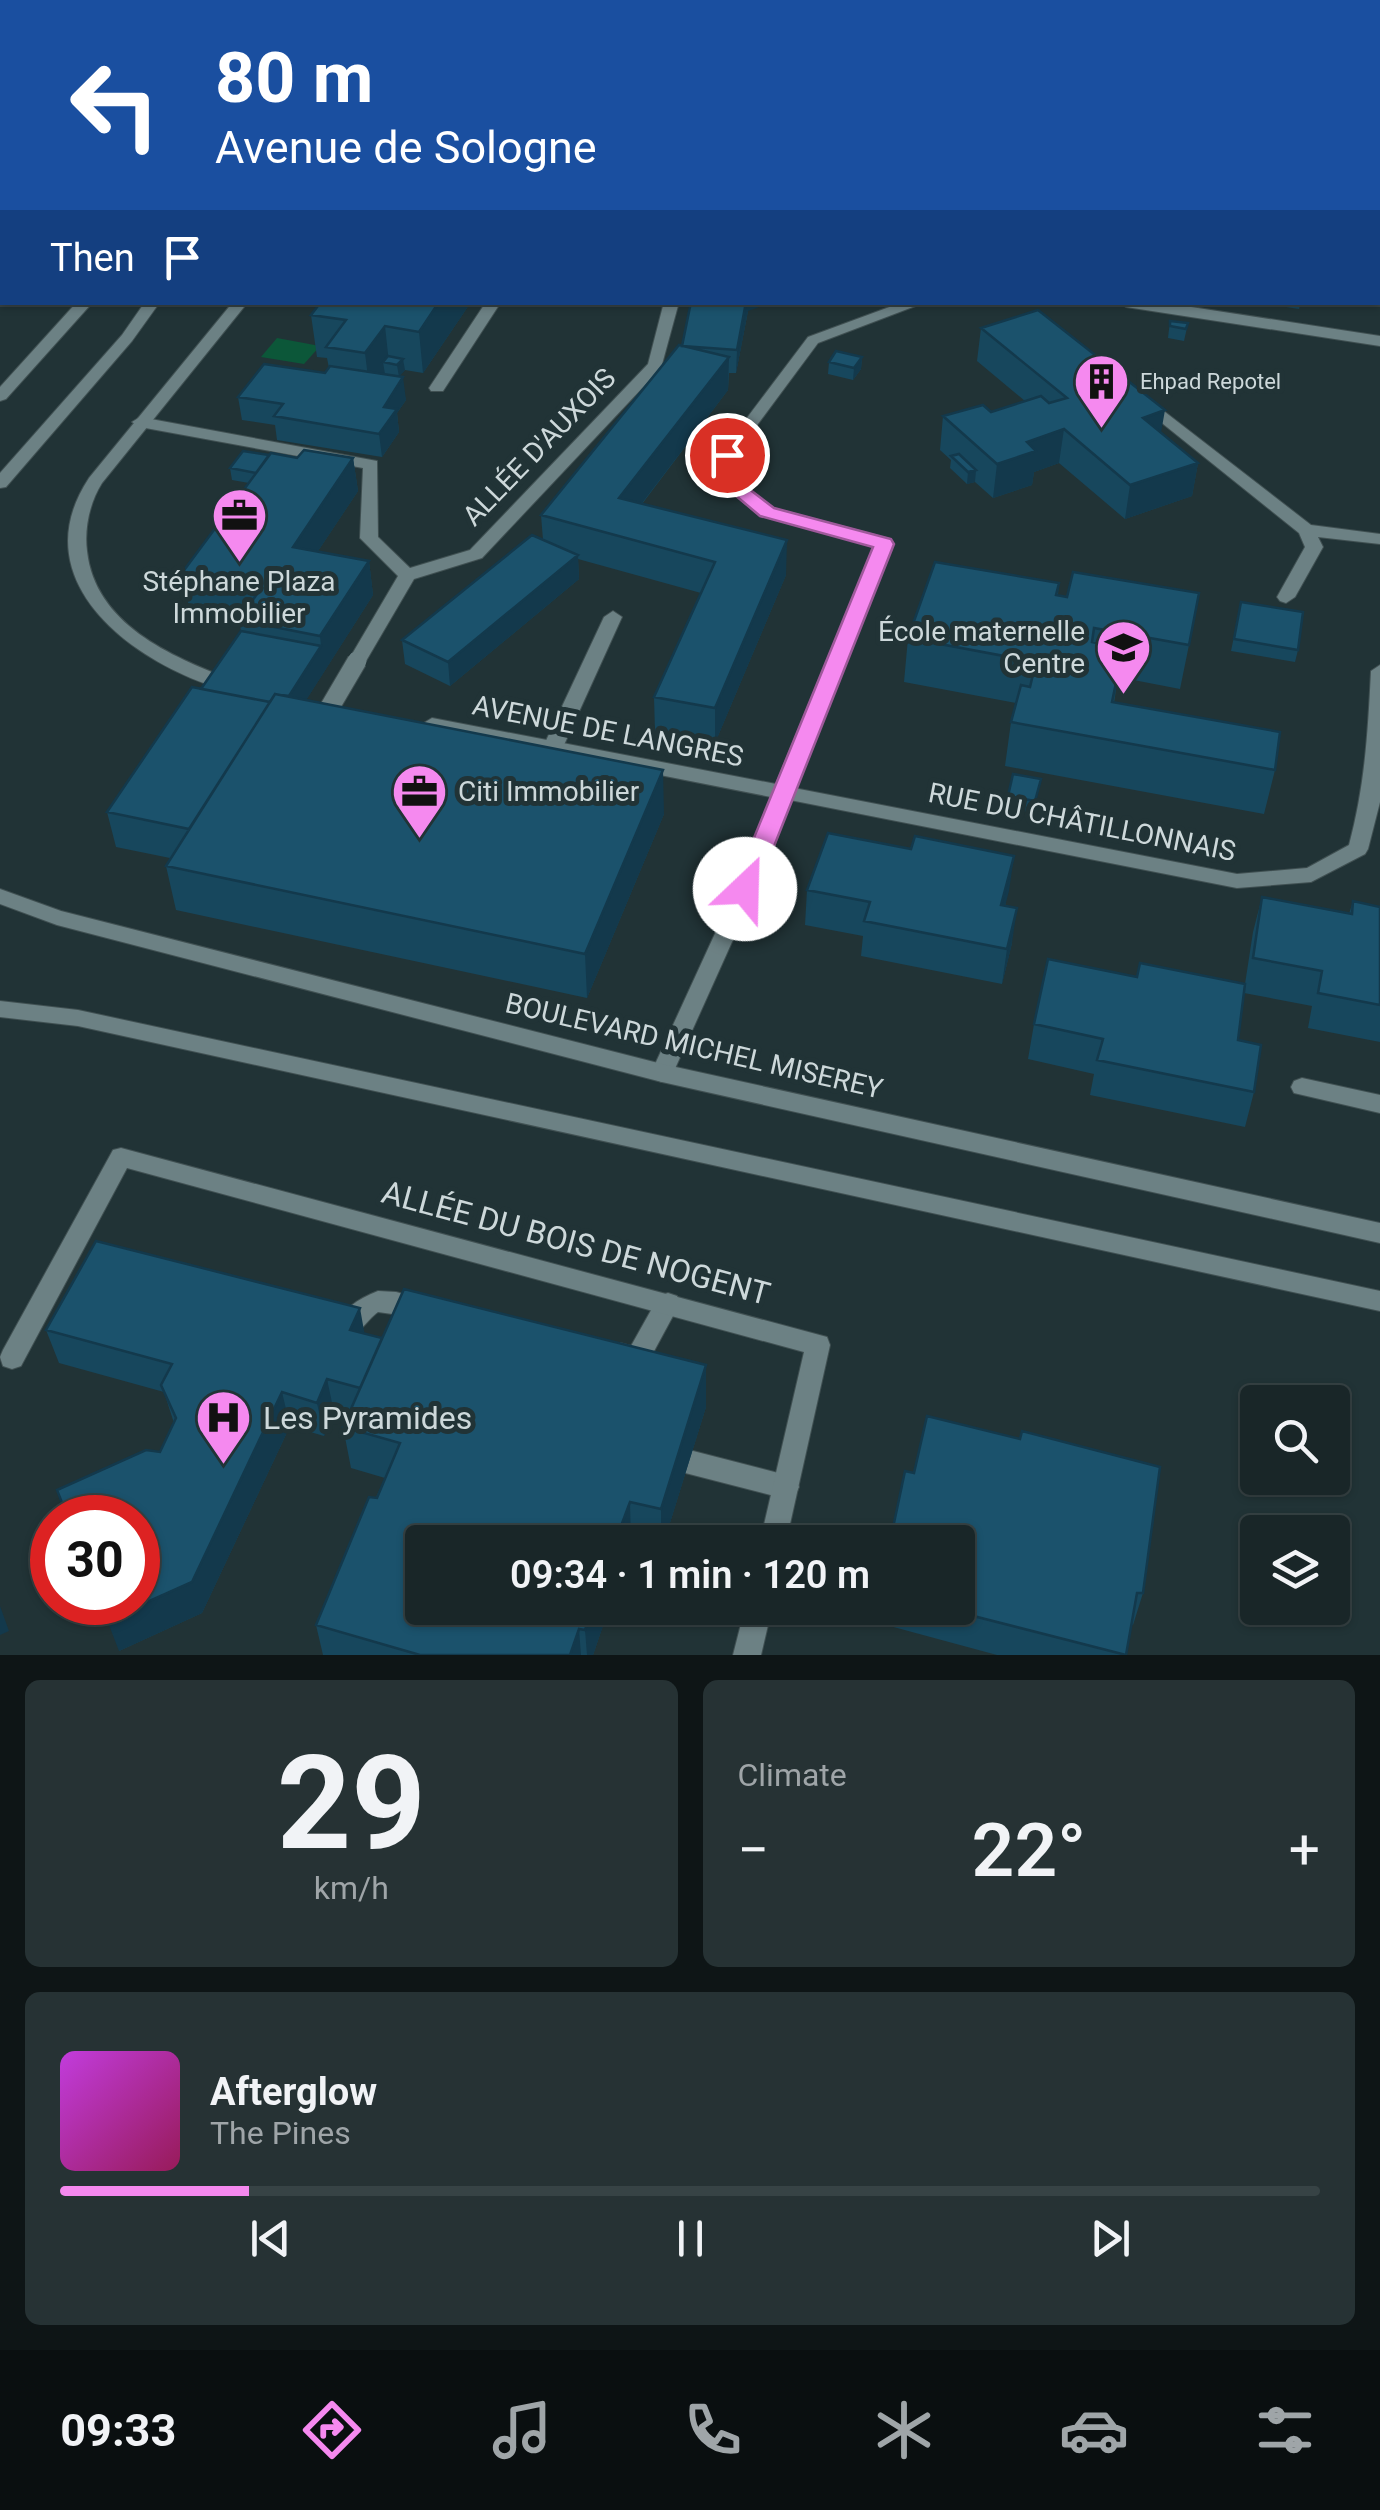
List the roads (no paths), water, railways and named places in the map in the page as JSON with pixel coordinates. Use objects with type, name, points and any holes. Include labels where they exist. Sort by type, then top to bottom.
[{"type":"street","points":[[0,396],[83,305]]},
{"type":"street","points":[[0,483],[152,305]]},
{"type":"street","points":[[225,684],[179,668],[122,633],[96,603],[83,578],[76,537],[86,498],[140,422],[238,305]]},
{"type":"street","points":[[437,388],[492,305]]},
{"type":"street","name":"ALLÉE D'AUXOIS","points":[[407,576],[476,554],[656,365],[671,305]]},
{"type":"street","points":[[662,1073],[762,853],[782,794],[884,544],[767,512],[731,484],[727,455],[813,340],[911,305]]},
{"type":"street","points":[[1146,305],[1380,341]]},
{"type":"street","points":[[1125,386],[1306,530],[1314,547],[1286,597]]},
{"type":"street","points":[[140,422],[371,466],[369,538],[407,576],[305,750]]},
{"type":"street","points":[[1306,530],[1380,539]]},
{"type":"street","points":[[553,747],[613,618]]},
{"type":"street","points":[[1379,724],[1380,671]]},
{"type":"street","points":[[306,702],[355,710]]},
{"type":"street","name":"AVENUE DE LANGRES","points":[[409,720],[782,794]]},
{"type":"street","name":"RUE DU CHÂTILLONNAIS","points":[[782,794],[1237,881],[1311,875],[1358,849],[1370,803],[1379,724]]},
{"type":"street","name":"BOULEVARD MICHEL MISEREY","points":[[0,896],[57,916],[662,1073],[1380,1234]]},
{"type":"street","points":[[0,1009],[98,1022],[1380,1301]]},
{"type":"street","points":[[1302,1087],[1380,1104]]},
{"type":"street","name":"ALLÉE DU BOIS DE NOGENT","points":[[12,1358],[121,1158],[818,1346],[777,1525]]},
{"type":"street","points":[[340,1335],[362,1306],[386,1298],[451,1314]]},
{"type":"street","points":[[600,1349],[637,1358],[668,1303]]},
{"type":"street","points":[[634,1448],[786,1487]]},
{"type":"street","points":[[747,1655],[754,1625]]},
{"type":"place","name":"Ehpad Repotel","points":[[1101,430]]},
{"type":"place","name":"Stéphane Plaza Immobilier","points":[[239,564]]},
{"type":"place","name":"École maternelle Centre","points":[[1124,696]]},
{"type":"place","name":"Citi Immobilier","points":[[419,840]]},
{"type":"place","name":"Les Pyramides","points":[[224,1467]]}]
